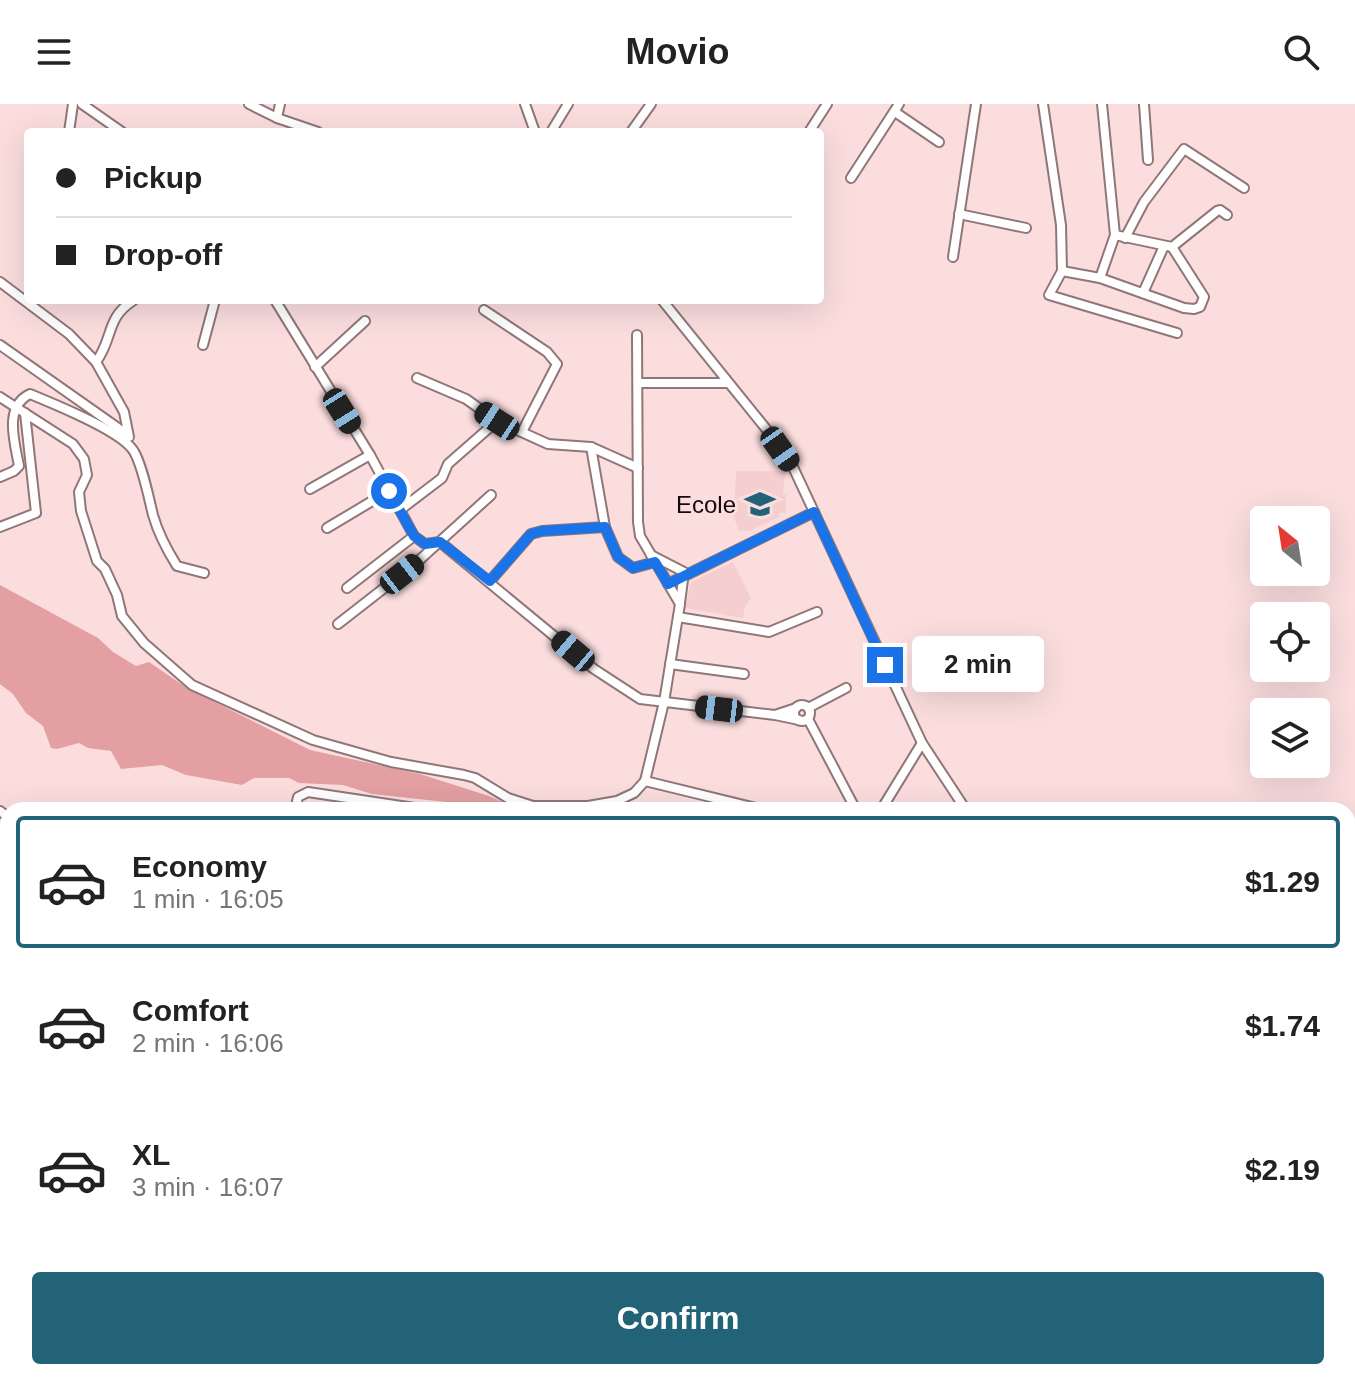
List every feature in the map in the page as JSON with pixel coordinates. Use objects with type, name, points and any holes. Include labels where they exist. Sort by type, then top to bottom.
[{"type":"street","points":[[70,128],[73,104]]},
{"type":"street","points":[[82,104],[116,128]]},
{"type":"street","points":[[249,104],[306,128]]},
{"type":"street","points":[[277,118],[280,104]]},
{"type":"street","points":[[525,104],[534,128]]},
{"type":"street","points":[[553,128],[568,104]]},
{"type":"street","points":[[634,128],[651,104]]},
{"type":"street","points":[[812,128],[827,104]]},
{"type":"street","points":[[953,257],[976,104]]},
{"type":"street","points":[[1043,104],[1061,225],[1062,271],[1049,295],[1177,333]]},
{"type":"street","points":[[1100,278],[1115,235],[1102,104]]},
{"type":"street","points":[[1144,104],[1148,160]]},
{"type":"street","points":[[851,178],[897,108],[939,142]]},
{"type":"street","points":[[1125,238],[1144,202],[1184,149],[1244,188]]},
{"type":"street","points":[[1143,293],[1168,247],[1217,211],[1227,215]]},
{"type":"street","points":[[959,214],[1026,228]]},
{"type":"street","points":[[1062,271],[1100,278],[1184,308],[1194,309],[1204,302],[1204,297],[1168,247],[1115,235]]},
{"type":"street","points":[[0,282],[24,300]]},
{"type":"street","points":[[29,304],[69,334],[96,362],[124,412],[154,519],[169,553],[177,566],[204,573]]},
{"type":"street","points":[[96,362],[106,345],[117,313],[129,304]]},
{"type":"street","points":[[203,345],[214,304]]},
{"type":"street","points":[[278,304],[370,455],[414,536],[425,544],[440,542],[594,669],[640,699],[803,720]]},
{"type":"street","points":[[665,304],[793,467],[922,743],[961,802]]},
{"type":"street","points":[[484,310],[547,352],[557,364],[522,432]]},
{"type":"street","points":[[315,367],[365,321]]},
{"type":"street","points":[[637,335],[640,536],[680,604]]},
{"type":"street","points":[[0,345],[128,435]]},
{"type":"street","points":[[417,378],[466,399],[497,421],[548,444],[591,447],[638,468]]},
{"type":"street","points":[[638,383],[727,383]]},
{"type":"street","points":[[0,477],[19,466],[12,425],[16,408],[30,394],[111,433],[133,450]]},
{"type":"street","points":[[0,397],[73,444],[84,459],[87,475],[79,492],[81,511],[97,561],[105,569],[117,595],[122,616],[144,643],[192,685],[313,740],[391,762],[475,778],[520,802]]},
{"type":"street","points":[[0,527],[36,513],[25,413]]},
{"type":"street","points":[[400,510],[442,478],[448,464],[497,421]]},
{"type":"street","points":[[591,447],[605,527],[618,557],[633,568],[653,558],[679,568],[685,576],[664,702],[645,781],[634,793],[611,802]]},
{"type":"street","points":[[310,489],[370,455]]},
{"type":"street","points":[[327,528],[389,491]]},
{"type":"street","points":[[338,624],[440,542],[491,495]]},
{"type":"street","points":[[668,584],[814,512]]},
{"type":"street","points":[[490,581],[531,534],[605,527]]},
{"type":"street","points":[[347,588],[414,536]]},
{"type":"street","points":[[678,617],[769,632],[817,612]]},
{"type":"street","points":[[670,664],[744,674]]},
{"type":"street","points":[[808,708],[846,688]]},
{"type":"street","points":[[775,715],[802,705],[808,708]]},
{"type":"street","points":[[796,708],[794,715],[803,720],[851,802]]},
{"type":"street","points":[[803,720],[810,712],[808,708]]},
{"type":"street","points":[[886,802],[922,743]]},
{"type":"street","points":[[645,781],[731,802]]},
{"type":"street","points":[[297,802],[298,797],[308,792],[368,802]]},
{"type":"shaded area","name":"Ecole","points":[[736,471],[785,471],[783,494],[786,495],[786,513],[779,513],[779,517],[750,531],[739,531],[734,518]]},
{"type":"shaded area","name":"Ecole","points":[[733,562],[751,598],[743,618],[685,608],[691,582]]},
{"type":"shaded area","points":[[0,585],[98,638],[136,666],[149,662],[187,688],[310,750],[420,774],[502,802],[446,802],[372,794],[343,785],[299,783],[289,778],[254,778],[242,785],[186,775],[162,765],[121,769],[111,751],[88,748],[79,743],[51,748],[43,726],[26,713],[13,694],[0,684]]},
{"type":"place","name":"Ecole","points":[[760,504]]},
{"type":"route","points":[[389,491],[414,536],[425,544],[440,542],[490,581],[531,534],[605,527],[618,557],[633,568],[655,562],[668,584],[814,512],[885,665]]}]
